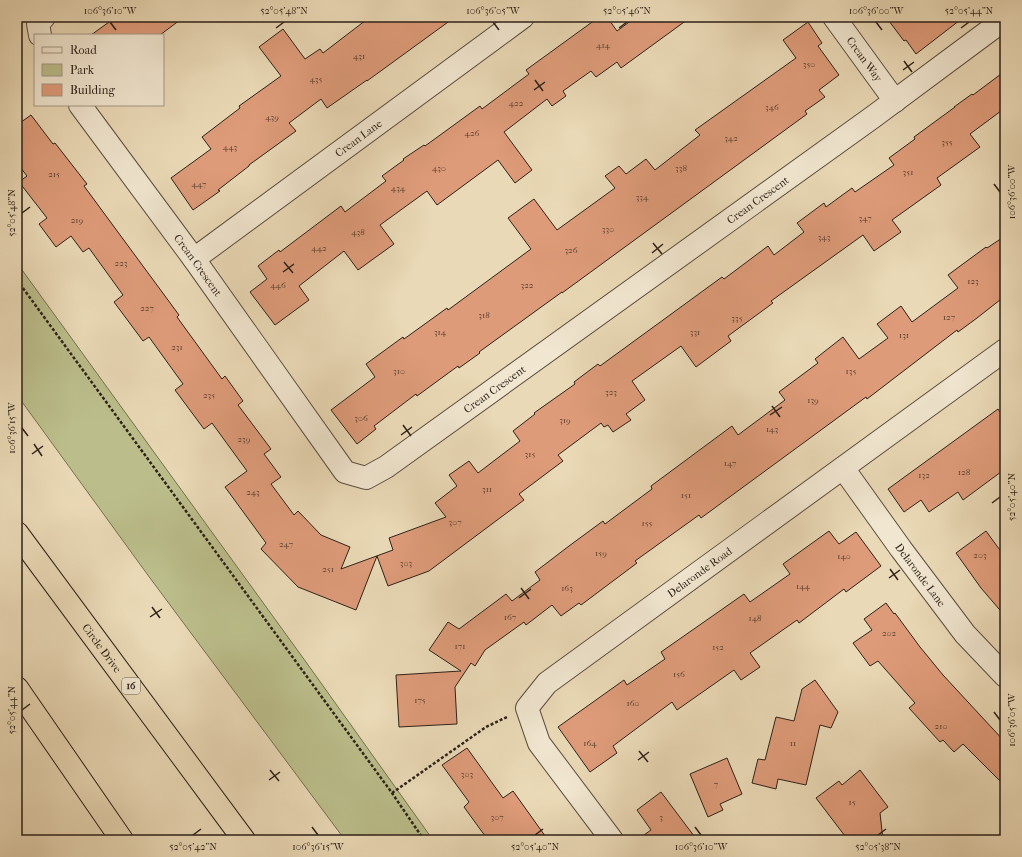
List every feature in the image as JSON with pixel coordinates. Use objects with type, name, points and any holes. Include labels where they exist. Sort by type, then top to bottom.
[{"type":"highway","name":"Circle Drive","points":[[17,533],[244,840]]},
{"type":"highway","points":[[17,688],[122,840]]},
{"type":"street","points":[[40,34],[38,24],[44,17]]},
{"type":"street","name":"Crean Lane","points":[[194,259],[523,17]]},
{"type":"street","name":"Crean Way","points":[[834,17],[895,101]]},
{"type":"street","name":"Crean Crescent","points":[[81,106],[194,259],[345,472],[366,478],[386,467],[895,101],[1005,19]]},
{"type":"street","name":"Delaronde Road","points":[[612,840],[539,743],[527,708],[547,683],[1005,350]]},
{"type":"street","name":"Delaronde Lane","points":[[843,468],[901,549],[965,634],[1005,676]]},
{"type":"path","points":[[17,280],[392,793],[424,840]]},
{"type":"path","points":[[392,793],[486,727]]},
{"type":"green space","points":[[17,263],[433,840],[345,840],[150,578],[17,395]]},
{"type":"building","points":[[116,17],[184,17],[161,34],[92,34]]},
{"type":"building","points":[[370,17],[455,17],[327,108],[321,99],[289,123],[296,131],[249,165],[218,190],[220,191],[193,210],[171,178],[211,149],[202,137],[240,108],[239,106],[281,76],[259,47],[283,29],[305,59],[320,49],[323,53]]},
{"type":"building","points":[[599,17],[607,17],[617,31],[636,17],[691,17],[621,68],[617,62],[596,77],[591,71],[563,91],[566,96],[552,106],[547,99],[504,132],[532,170],[515,183],[498,160],[437,205],[427,191],[380,225],[394,244],[358,270],[344,251],[299,286],[309,300],[275,325],[250,292],[267,279],[258,266],[279,250],[280,252],[341,206],[345,212],[386,181],[382,176],[404,160],[403,159],[424,145],[425,146],[480,106],[482,109],[529,74],[526,70]]},
{"type":"building","points":[[886,17],[964,17],[916,54]]},
{"type":"building","points":[[808,22],[822,43],[818,46],[839,75],[819,90],[825,97],[805,111],[807,114],[479,352],[480,353],[459,368],[458,366],[417,396],[416,394],[374,426],[376,429],[357,444],[331,410],[375,377],[366,364],[447,308],[448,310],[531,249],[508,218],[534,199],[557,230],[615,188],[605,176],[619,166],[626,174],[646,159],[655,170],[700,135],[695,130],[796,58],[783,40]]},
{"type":"building","points":[[1005,71],[1005,108],[970,134],[980,147],[937,178],[941,185],[892,220],[901,232],[874,251],[863,235],[771,301],[773,303],[728,336],[731,341],[696,367],[681,346],[632,381],[645,400],[626,414],[631,420],[613,432],[608,425],[604,427],[601,423],[558,455],[563,461],[519,494],[524,500],[429,571],[388,586],[377,556],[356,610],[298,587],[261,549],[266,543],[225,487],[247,471],[212,423],[204,429],[175,390],[183,384],[149,337],[143,341],[114,302],[123,295],[89,248],[83,252],[71,236],[56,247],[39,224],[47,218],[19,182],[27,176],[17,163],[17,125],[31,115],[87,184],[84,186],[179,315],[177,317],[222,379],[225,376],[243,401],[238,405],[271,449],[264,454],[281,477],[271,484],[294,515],[298,511],[321,535],[350,547],[341,569],[393,550],[389,538],[446,517],[435,503],[457,486],[449,475],[469,461],[478,473],[520,441],[513,431],[535,414],[534,413],[575,384],[574,382],[598,364],[600,366],[722,277],[724,279],[768,246],[774,255],[804,232],[797,223],[824,203],[826,207],[852,188],[855,192],[894,165],[889,158],[954,107]]},
{"type":"building","points":[[1005,236],[1005,296],[958,332],[957,330],[867,399],[866,397],[701,518],[699,515],[635,561],[637,563],[581,605],[579,603],[561,616],[552,605],[526,625],[524,622],[485,650],[475,666],[471,663],[455,687],[457,724],[399,727],[396,675],[461,671],[429,650],[448,622],[459,629],[506,594],[512,601],[540,580],[535,572],[569,546],[603,521],[605,524],[652,489],[651,486],[732,426],[738,435],[785,400],[779,392],[818,363],[815,359],[843,337],[859,359],[888,338],[877,324],[901,306],[912,322],[958,288],[948,275],[986,247],[987,248]]},
{"type":"building","points":[[998,409],[1005,419],[1005,469],[963,500],[958,492],[929,512],[921,500],[904,512],[888,489]]},
{"type":"building","points":[[829,531],[839,544],[856,532],[881,566],[846,592],[844,589],[799,623],[797,620],[750,653],[760,667],[741,680],[734,670],[677,710],[672,702],[613,746],[617,753],[590,772],[558,727],[624,680],[627,685],[665,659],[661,652],[744,594],[750,602],[790,574],[783,564]]},
{"type":"building","points":[[986,531],[1005,557],[1005,616],[981,588],[956,553]]},
{"type":"building","points":[[886,603],[943,675],[1005,742],[1005,786],[963,744],[954,752],[943,740],[940,742],[909,708],[915,703],[878,661],[870,666],[853,643],[872,630],[864,619]]},
{"type":"building","points":[[815,680],[838,712],[831,728],[820,725],[806,785],[778,779],[776,789],[752,783],[758,759],[765,760],[776,717],[794,721],[802,689]]},
{"type":"building","points":[[467,748],[503,798],[513,791],[548,840],[488,840],[464,807],[469,802],[442,765]]},
{"type":"building","points":[[727,758],[742,794],[720,804],[723,810],[708,817],[690,774]]},
{"type":"building","points":[[860,770],[888,807],[880,813],[883,840],[848,840],[816,798],[839,781],[842,785]]},
{"type":"building","points":[[661,792],[697,840],[637,840],[651,830],[637,810]]}]
